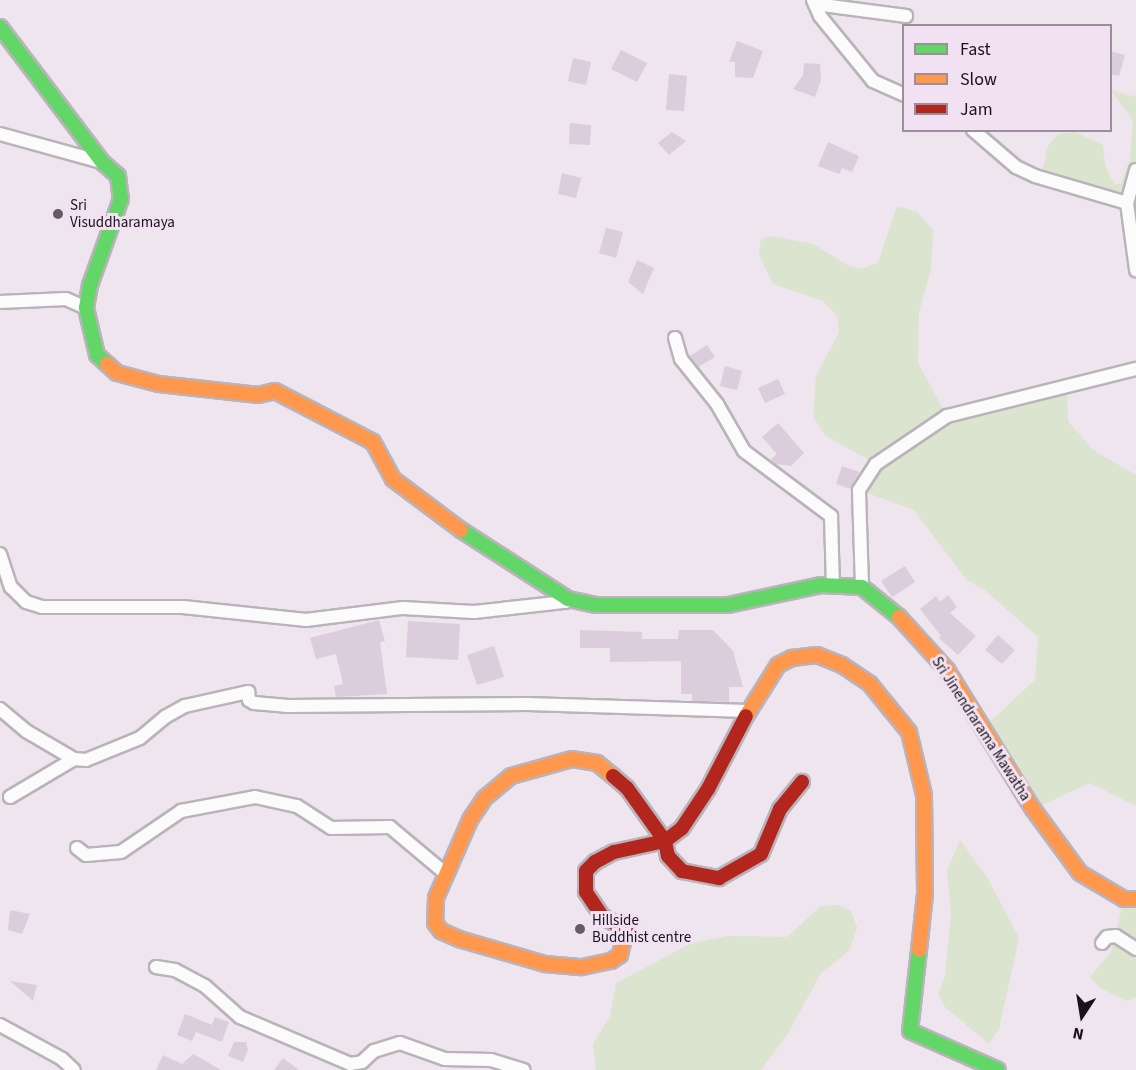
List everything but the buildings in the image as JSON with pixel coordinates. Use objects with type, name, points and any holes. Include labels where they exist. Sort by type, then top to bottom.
[{"type":"street","points":[[814,2],[906,16]]},
{"type":"street","points":[[814,2],[873,81],[902,95]]},
{"type":"street","points":[[0,27],[102,162],[118,176],[121,199],[86,308],[97,355],[117,373],[159,384],[258,395],[275,391],[373,442],[393,479],[438,515],[568,599],[596,605],[728,605],[833,586],[862,587],[859,490],[876,464],[947,416],[1136,369]]},
{"type":"street","points":[[975,132],[1016,167],[1035,176],[1127,203]]},
{"type":"street","points":[[0,134],[102,162]]},
{"type":"street","points":[[1136,170],[1127,203],[1136,270]]},
{"type":"street","points":[[0,302],[66,299],[86,308]]},
{"type":"street","points":[[675,338],[681,359],[717,404],[744,451],[831,516],[833,586]]},
{"type":"street","points":[[0,554],[11,587],[26,602],[42,607],[183,607],[306,620],[403,608],[474,612],[565,602],[568,599]]},
{"type":"street","name":"Sri Jinendrarama Mawatha","points":[[862,587],[909,625],[946,670],[1033,809],[1080,873],[1124,898],[1136,899]]},
{"type":"street","points":[[802,782],[780,809],[760,854],[737,871],[719,878],[682,871],[668,856],[665,842],[620,781],[597,763],[572,759],[511,776],[484,799],[446,874],[433,913],[441,931],[545,964],[582,967],[611,962],[620,955],[627,931],[602,916],[592,903],[583,882],[586,871],[614,852],[665,842],[682,828],[708,789],[748,711],[778,665],[792,658],[817,655],[842,665],[870,684],[909,732],[924,795],[925,894],[910,1031],[998,1070]]},
{"type":"street","points":[[0,709],[26,731],[74,759],[86,760],[140,738],[165,717],[185,706],[248,692],[249,700],[255,703],[286,706],[528,704],[748,711]]},
{"type":"street","points":[[10,797],[74,759]]},
{"type":"street","points":[[77,848],[86,855],[121,852],[182,811],[255,797],[297,806],[331,828],[390,827],[446,874]]},
{"type":"street","points":[[1102,943],[1107,937],[1116,936],[1136,949]]},
{"type":"street","points":[[156,967],[175,970],[205,986],[240,1017],[350,1064],[362,1062],[374,1051],[400,1043],[445,1059],[492,1060],[524,1070]]},
{"type":"street","points":[[0,1025],[62,1059],[74,1070]]},
{"type":"green space","points":[[1112,90],[1136,97],[1136,170],[1127,203],[1035,176],[1043,168],[1047,148],[1058,134],[1075,132],[1103,145],[1105,165],[1114,184],[1121,184],[1130,159],[1133,121]]},
{"type":"green space","points":[[897,206],[917,212],[933,230],[931,269],[919,312],[918,363],[947,416],[1067,389],[1068,421],[1093,450],[1136,475],[1136,806],[1090,783],[1033,809],[983,728],[1035,680],[1038,637],[986,591],[966,579],[914,510],[859,490],[876,464],[826,436],[813,417],[816,376],[839,332],[837,316],[823,301],[773,284],[759,255],[761,239],[771,236],[813,244],[849,266],[861,269],[878,263]]},
{"type":"green space","points":[[960,840],[987,877],[1019,938],[999,1029],[989,1044],[945,1007],[938,995],[945,976],[951,914],[947,871]]},
{"type":"green space","points":[[1124,899],[1136,899],[1136,997],[1127,1001],[1100,988],[1090,977],[1111,952]]},
{"type":"green space","points":[[838,905],[851,911],[857,927],[850,950],[821,973],[787,1035],[761,1070],[596,1070],[593,1044],[610,1016],[616,983],[692,943],[727,936],[787,937],[821,906]]},
{"type":"traffic: fast","points":[[0,27],[102,162],[118,176],[121,199],[90,285],[86,308],[97,355],[107,364]]},
{"type":"traffic: fast","points":[[461,530],[568,599],[596,605],[728,605],[821,585],[862,587],[899,617]]},
{"type":"traffic: fast","points":[[919,950],[910,1031],[998,1070]]},
{"type":"traffic: slow","points":[[107,364],[117,373],[159,384],[258,395],[275,391],[373,442],[393,479],[461,530]]},
{"type":"traffic: slow","points":[[899,617],[947,670],[1033,809],[1080,873],[1124,899],[1136,899]]},
{"type":"traffic: slow","points":[[746,716],[778,665],[792,658],[817,655],[842,665],[870,684],[909,732],[924,795],[925,894],[919,950]]},
{"type":"traffic: slow","points":[[613,776],[597,763],[572,759],[511,776],[484,799],[470,820],[436,898],[435,923],[441,931],[459,939],[545,964],[582,967],[611,961],[620,955],[626,930]]},
{"type":"traffic: jam","points":[[613,776],[627,788],[665,841],[682,828],[708,789],[746,716]]},
{"type":"traffic: jam","points":[[626,930],[602,916],[586,892],[586,871],[595,862],[614,852],[665,841],[668,856],[682,871],[719,878],[761,854],[780,809],[802,782]]},
{"type":"place","name":"Sri Visuddharamaya","points":[[58,214]]},
{"type":"place","name":"Hillside Buddhist centre","points":[[580,929]]}]
